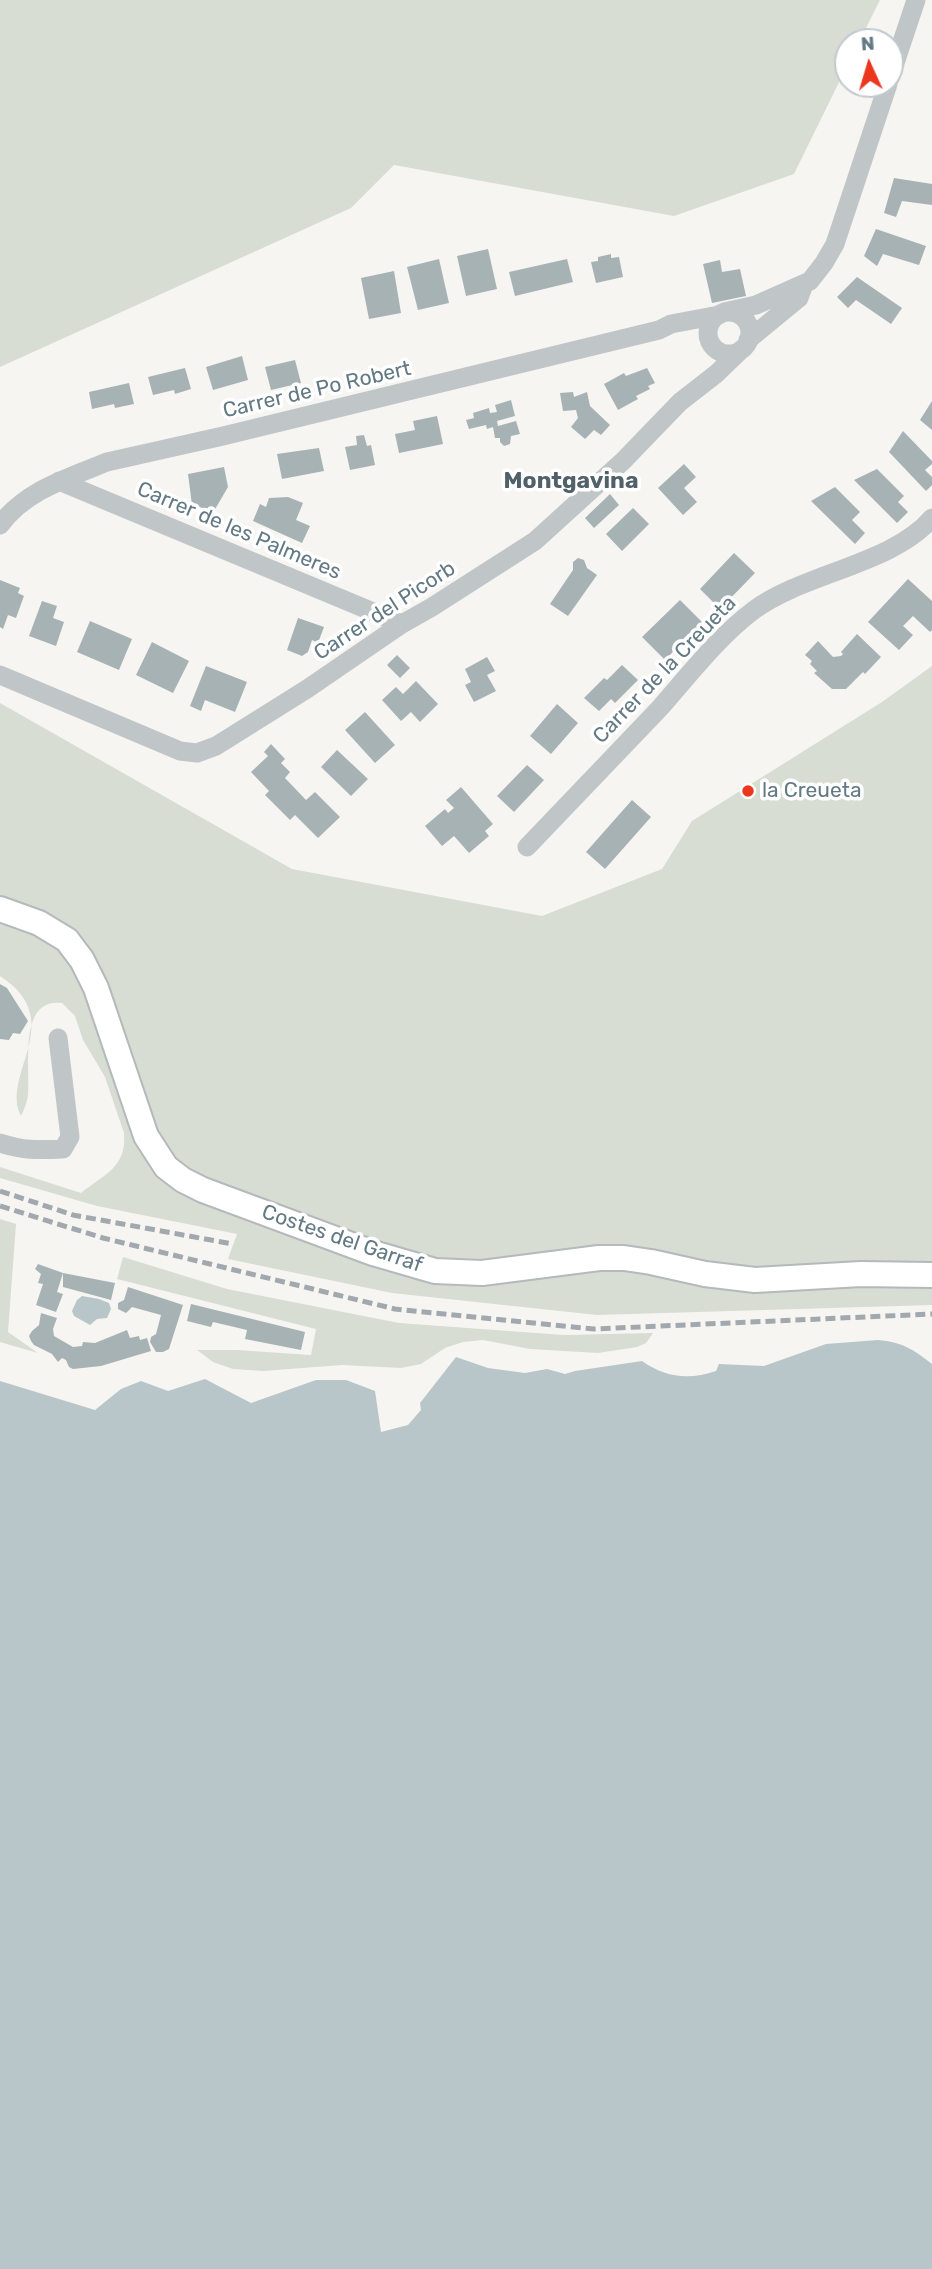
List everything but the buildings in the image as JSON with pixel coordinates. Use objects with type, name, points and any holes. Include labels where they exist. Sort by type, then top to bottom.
[{"type":"main road","name":"Costes del Garraf","points":[[0,909],[39,923],[67,940],[82,960],[96,988],[146,1136],[166,1167],[203,1190],[373,1253],[435,1271],[482,1273],[612,1258],[755,1280],[861,1274],[932,1275]]},
{"type":"street","points":[[904,36],[916,0]]},
{"type":"street","name":"Carrer del Picorb","points":[[722,314],[756,305],[810,281],[824,263],[835,244],[883,98]]},
{"type":"street","name":"Carrer del Picorb","points":[[0,676],[180,751],[197,753],[216,746],[535,541],[623,461],[680,402],[716,374],[745,344],[799,298],[804,283]]},
{"type":"street","points":[[735,313],[744,319],[749,329],[745,344],[731,354],[718,351],[708,335],[713,318],[722,314],[735,313]]},
{"type":"street","name":"Carrer de Po Robert","points":[[0,525],[27,497],[107,462],[250,430],[659,330],[671,324],[722,314]]},
{"type":"street","name":"Carrer de Po Robert","points":[[659,330],[708,335]]},
{"type":"street","name":"Carrer de les Palmeres","points":[[59,481],[402,624]]},
{"type":"street","name":"Carrer de la Creueta","points":[[527,847],[658,710],[725,635],[755,609],[778,595],[892,547],[910,537],[932,518]]},
{"type":"street","points":[[0,1143],[21,1150],[41,1151],[63,1149],[70,1137],[58,1038]]},
{"type":"shaded area","points":[[0,0],[880,0],[866,28],[834,28],[834,93],[794,174],[674,216],[394,165],[351,208],[0,367]]},
{"type":"shaded area","points":[[932,666],[932,1305],[597,1315],[392,1293],[228,1259],[237,1234],[97,1206],[0,1178],[0,1167],[81,1193],[112,1169],[122,1154],[124,1145],[124,1133],[105,1077],[83,1040],[75,1016],[62,1003],[48,1004],[38,1011],[31,1027],[29,1011],[20,993],[0,976],[0,703],[292,869],[542,916],[662,869],[692,821],[882,702]]},
{"type":"shaded area","points":[[29,1046],[28,1095],[21,1116],[17,1100]]},
{"type":"shaded area","points":[[0,1219],[16,1224],[8,1332],[38,1353],[0,1342]]},
{"type":"shaded area","points":[[123,1257],[227,1289],[399,1323],[564,1335],[653,1333],[646,1343],[637,1347],[598,1353],[530,1349],[483,1340],[463,1342],[445,1348],[421,1364],[401,1368],[342,1365],[263,1371],[233,1369],[213,1362],[197,1350],[311,1355],[316,1329],[117,1279]]},
{"type":"shaded area","points":[[82,1296],[109,1303],[111,1309],[107,1318],[97,1319],[90,1325],[74,1316],[72,1311]]},
{"type":"shaded area","points":[[878,1340],[907,1347],[932,1364],[932,2269],[0,2269],[0,1381],[95,1410],[121,1389],[141,1381],[168,1391],[205,1379],[251,1403],[316,1380],[346,1380],[375,1391],[381,1432],[408,1425],[421,1410],[420,1403],[456,1357],[488,1368],[525,1373],[547,1369],[565,1374],[642,1361],[669,1374],[696,1376],[716,1371],[719,1364],[764,1366],[826,1344]]},
{"type":"railway","points":[[0,1191],[73,1215],[233,1244]]},
{"type":"railway","points":[[0,1206],[103,1238],[395,1309],[594,1329],[932,1314]]},
{"type":"place","name":"la Creueta","points":[[748,791]]},
{"type":"district","name":"Montgavina","points":[[571,481]]}]
